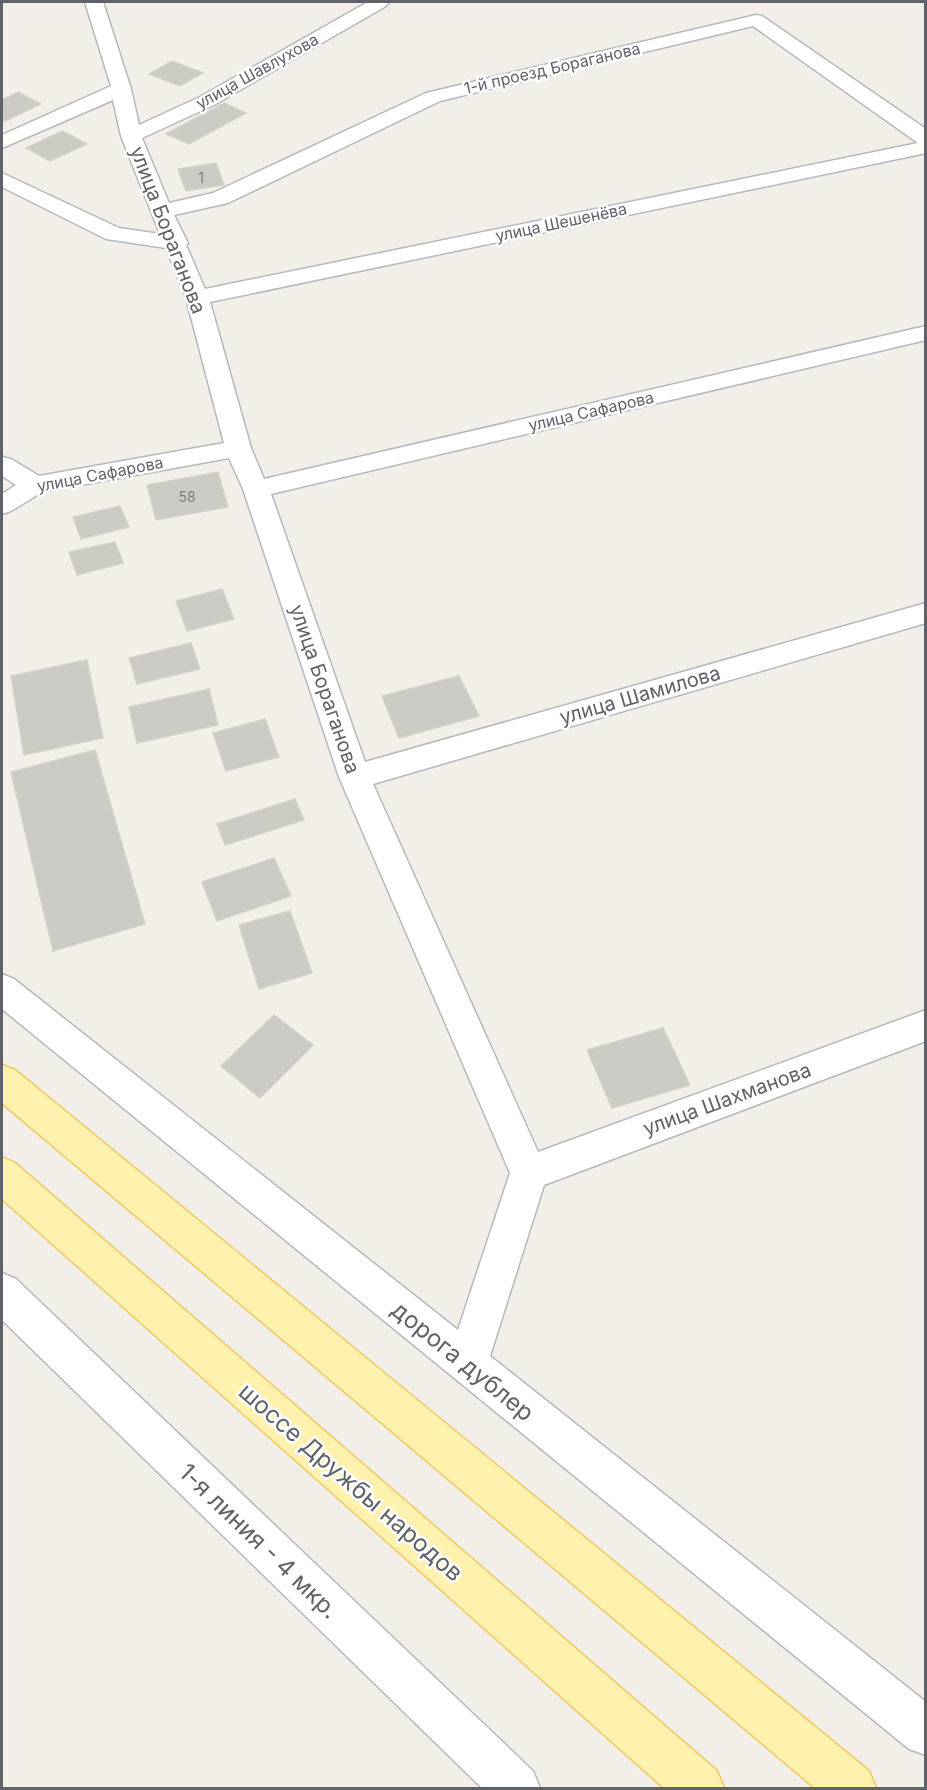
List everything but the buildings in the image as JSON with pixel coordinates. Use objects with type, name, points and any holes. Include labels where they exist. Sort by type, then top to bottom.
[{"type":"main road","points":[[2,1081],[852,1788]]},
{"type":"main road","name":"шоссе Дружбы народов","points":[[2,1176],[700,1788]]},
{"type":"street","name":"улица Бораганова","points":[[94,2],[121,89],[132,136],[177,243],[197,298],[238,448],[256,489],[355,777],[529,1173]]},
{"type":"street","name":"улица Шавлухова","points":[[132,136],[207,101],[380,2]]},
{"type":"street","name":"1-й проезд Бораганова","points":[[163,211],[220,198],[433,97],[756,20],[926,139]]},
{"type":"street","points":[[2,142],[121,89]]},
{"type":"street","name":"улица Шешенёва","points":[[197,298],[926,147]]},
{"type":"street","points":[[2,179],[114,234],[177,243]]},
{"type":"street","name":"улица Сафарова","points":[[256,489],[926,333]]},
{"type":"street","name":"улица Сафарова","points":[[2,505],[35,485],[238,448]]},
{"type":"street","points":[[2,465],[35,485]]},
{"type":"street","name":"улица Шамилова","points":[[355,777],[926,613]]},
{"type":"street","name":"дорога дублер","points":[[2,989],[926,1732]]},
{"type":"street","name":"улица Шахманова","points":[[529,1173],[926,1025]]},
{"type":"street","points":[[467,1364],[529,1173]]},
{"type":"street","name":"1-я линия - 4 мкр.","points":[[2,1293],[516,1788]]}]
